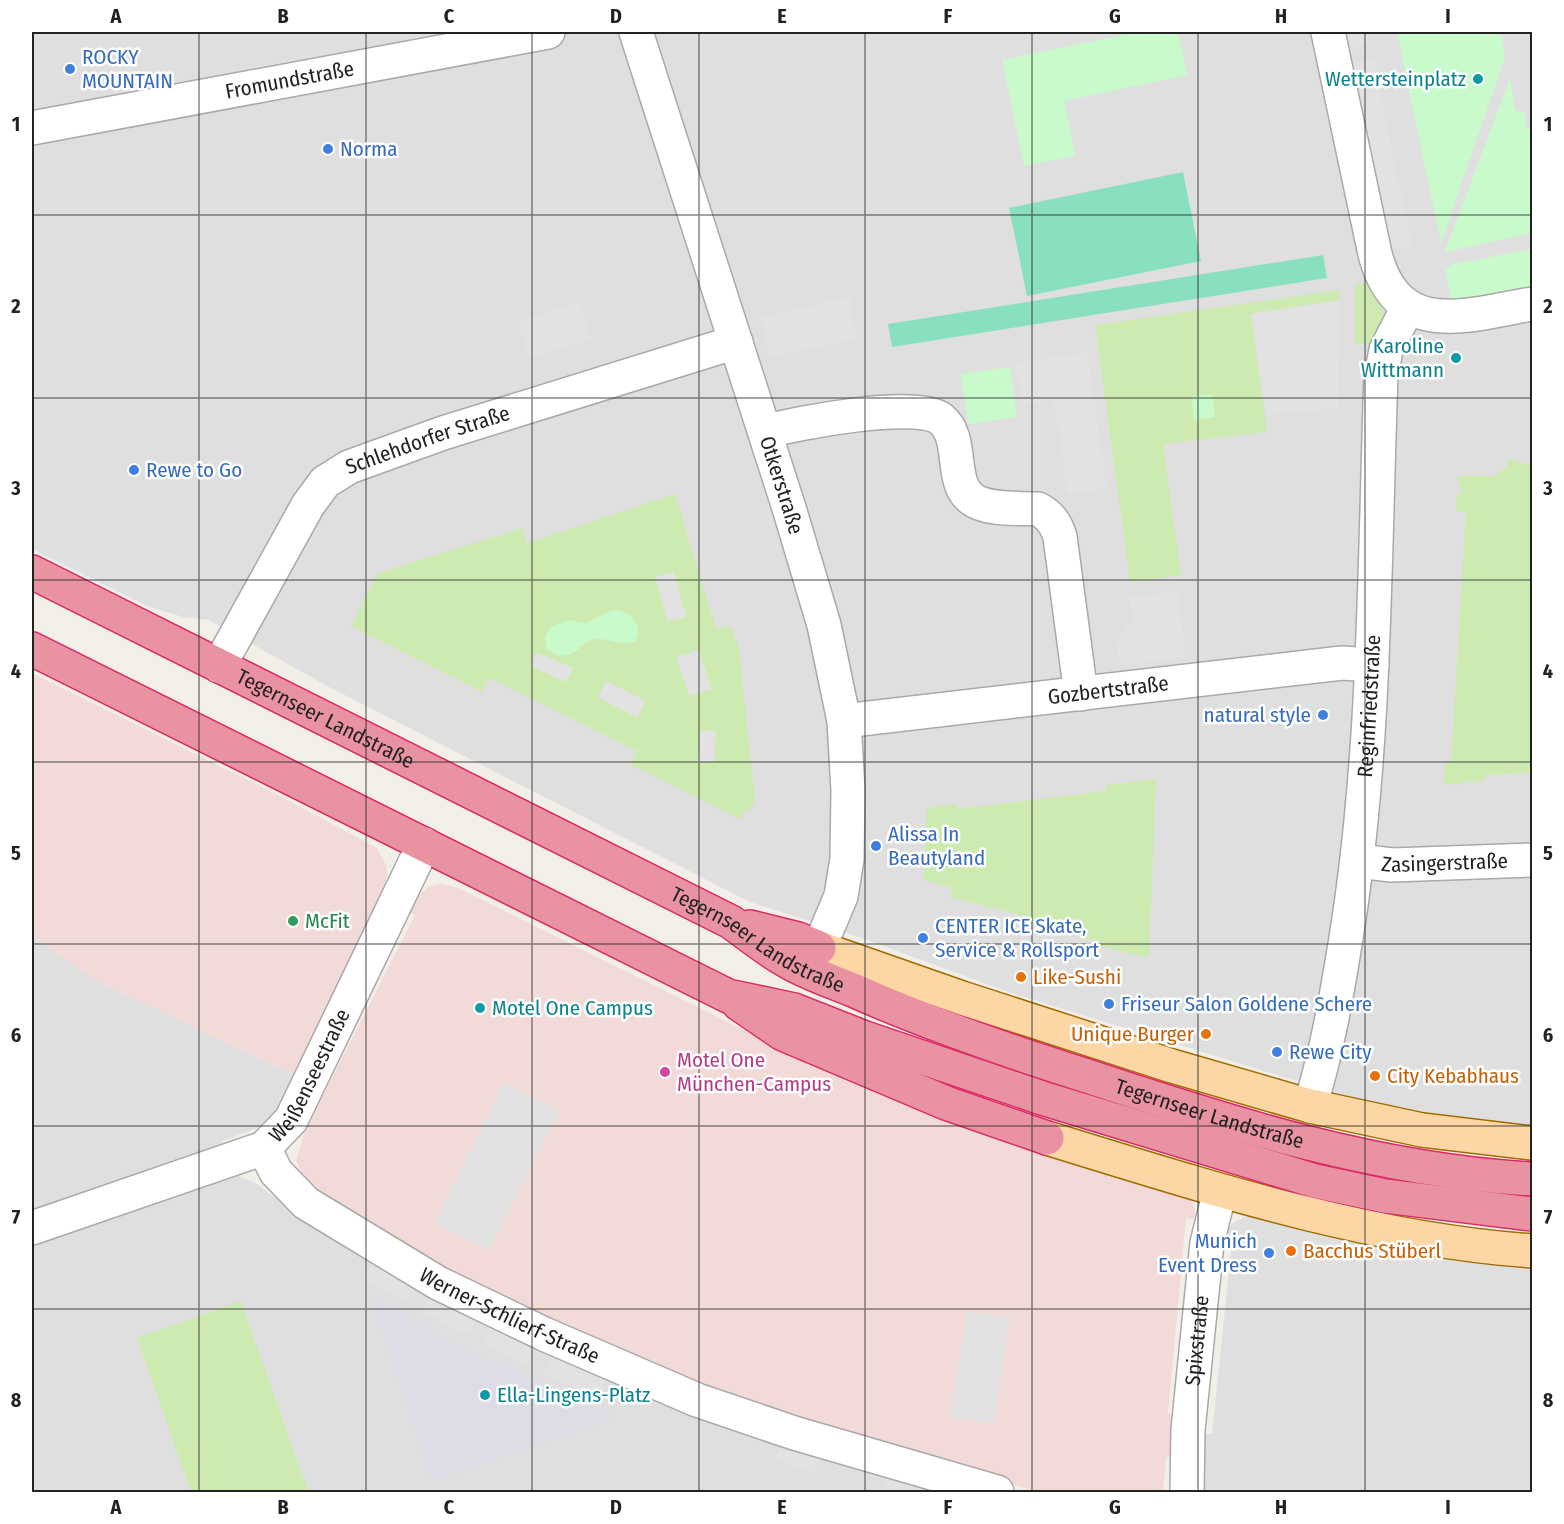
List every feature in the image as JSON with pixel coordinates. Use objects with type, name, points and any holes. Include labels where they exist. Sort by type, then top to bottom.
[{"type":"highway","name":"Tegernseer Landstraße","points":[[32,572],[731,922],[787,961],[880,1002],[999,1047],[1206,1115],[1343,1152],[1386,1161],[1447,1171],[1533,1179]]},
{"type":"highway","name":"Tegernseer Landstraße","points":[[32,649],[728,996],[794,1010],[926,1060],[1249,1163],[1385,1196],[1533,1214]]},
{"type":"highway","points":[[731,922],[798,939],[819,948]]},
{"type":"highway","points":[[728,996],[783,1034],[946,1103],[1047,1138]]},
{"type":"main road","name":"Tegernseer Landstraße","points":[[819,948],[940,991],[1172,1066],[1310,1106],[1422,1130],[1533,1143]]},
{"type":"main road","points":[[1047,1138],[1220,1191],[1337,1222],[1443,1242],[1533,1251]]},
{"type":"street","name":"Fromundstraße","points":[[32,128],[548,32]]},
{"type":"street","name":"Otkerstraße","points":[[636,32],[765,432],[821,616],[844,721],[848,799],[846,868],[841,896],[819,948]]},
{"type":"street","points":[[1328,32],[1380,273],[1389,289],[1408,307],[1433,317],[1448,318],[1533,304]]},
{"type":"street","name":"Reginfriedstraße","points":[[1310,1106],[1340,975],[1358,861],[1372,665],[1381,376],[1386,350],[1408,307]]},
{"type":"street","name":"Schlehdorfer Straße","points":[[219,666],[308,505],[326,482],[349,467],[454,429],[736,342]]},
{"type":"street","points":[[765,432],[794,424],[883,414],[930,414],[941,419],[954,442],[964,491],[978,502],[1038,509],[1057,526],[1081,694]]},
{"type":"street","name":"Gozbertstraße","points":[[844,721],[1342,663],[1372,665]]},
{"type":"street","name":"Weißenseestraße","points":[[32,1228],[264,1148],[291,1120],[424,844]]},
{"type":"street","name":"Zasingerstraße","points":[[1358,861],[1392,866],[1533,860]]},
{"type":"street","name":"Werner-Schlierf-Straße","points":[[264,1148],[276,1172],[306,1203],[438,1283],[544,1334],[697,1400],[794,1433],[997,1492]]},
{"type":"street","name":"Spixstraße","points":[[1186,1492],[1188,1430],[1207,1243],[1220,1191]]},
{"type":"shaded area","points":[[32,32],[1532,32],[1532,1126],[1393,1109],[1358,1100],[1008,992],[859,937],[750,902],[327,686],[209,620],[183,617],[147,606],[32,549]]},
{"type":"shaded area","points":[[1341,32],[1368,32],[1370,45],[1345,50]]},
{"type":"shaded area","points":[[1373,59],[1412,245],[1386,251],[1347,64]]},
{"type":"shaded area","points":[[849,297],[858,340],[771,356],[760,318]]},
{"type":"shaded area","points":[[1339,300],[1338,408],[1266,415],[1251,314]]},
{"type":"shaded area","points":[[580,303],[591,340],[529,358],[518,321]]},
{"type":"shaded area","points":[[1087,352],[1107,488],[1068,493],[1054,405],[1049,400],[1021,404],[1015,363]]},
{"type":"shaded area","points":[[674,572],[686,617],[668,622],[655,577]]},
{"type":"shaded area","points":[[1178,591],[1186,658],[1120,666],[1117,643],[1132,619],[1129,598]]},
{"type":"shaded area","points":[[699,650],[712,689],[689,696],[676,657]]},
{"type":"shaded area","points":[[536,652],[573,668],[566,682],[530,666]]},
{"type":"shaded area","points":[[32,673],[280,796],[377,848],[386,865],[387,875],[383,892],[298,1077],[96,980],[32,936]]},
{"type":"shaded area","points":[[606,681],[646,701],[637,718],[598,697]]},
{"type":"shaded area","points":[[700,730],[716,731],[715,762],[698,762]]},
{"type":"shaded area","points":[[442,884],[458,888],[776,1046],[1182,1193],[1194,1204],[1196,1219],[1186,1218],[1168,1413],[1178,1414],[1175,1457],[1166,1457],[1163,1492],[1038,1492],[747,1405],[447,1274],[310,1190],[296,1161],[305,1131],[415,915],[408,911],[415,899],[428,887]]},
{"type":"shaded area","points":[[32,936],[96,980],[298,1077],[280,1112],[268,1124],[222,1141],[236,1175],[255,1183],[316,1226],[951,1492],[32,1492]]},
{"type":"shaded area","points":[[504,1082],[560,1110],[489,1251],[434,1223]]},
{"type":"shaded area","points":[[1249,1215],[1432,1257],[1532,1270],[1532,1492],[1201,1492],[1201,1434],[1212,1434],[1232,1242],[1221,1240],[1225,1231],[1233,1223]]},
{"type":"shaded area","points":[[373,1262],[415,1286],[406,1303],[363,1278]]},
{"type":"shaded area","points":[[430,1294],[477,1318],[468,1335],[422,1311]]},
{"type":"shaded area","name":"Ella-Lingens-Platz","points":[[371,1299],[470,1351],[617,1417],[433,1481]]},
{"type":"shaded area","points":[[967,1311],[1010,1318],[994,1424],[950,1417]]},
{"type":"shaded area","points":[[491,1324],[536,1347],[526,1365],[481,1342]]},
{"type":"shaded area","points":[[551,1355],[607,1378],[599,1397],[543,1374]]},
{"type":"shaded area","points":[[782,1443],[821,1456],[815,1474],[776,1460]]},
{"type":"shaded area","points":[[886,1475],[934,1490],[933,1492],[881,1491]]},
{"type":"green space","points":[[1137,32],[1178,32],[1187,75],[1064,101],[1075,156],[1024,166],[1002,60]]},
{"type":"green space","points":[[1397,32],[1501,32],[1505,57],[1441,243]]},
{"type":"green space","points":[[1510,78],[1515,111],[1524,111],[1527,130],[1532,129],[1532,233],[1445,252]]},
{"type":"green space","points":[[1183,172],[1201,261],[1027,296],[1009,208]]},
{"type":"green space","points":[[1532,249],[1532,286],[1451,300],[1446,271],[1450,265]]},
{"type":"green space","points":[[1323,255],[1327,278],[892,347],[888,324]]},
{"type":"green space","points":[[1355,283],[1367,284],[1383,312],[1384,324],[1378,344],[1355,344]]},
{"type":"green space","points":[[1339,290],[1339,300],[1251,314],[1267,432],[1163,444],[1181,575],[1130,582],[1095,325]]},
{"type":"green space","points":[[1010,367],[1017,417],[968,424],[961,374]]},
{"type":"green space","points":[[1212,394],[1215,417],[1194,420],[1191,397]]},
{"type":"green space","points":[[1508,459],[1530,465],[1532,477],[1532,773],[1484,775],[1484,781],[1460,782],[1460,785],[1443,783],[1446,762],[1451,761],[1466,512],[1456,512],[1456,496],[1462,493],[1457,476],[1494,476],[1507,467]]},
{"type":"green space","points":[[675,494],[716,629],[731,626],[739,648],[755,801],[750,810],[746,809],[740,819],[631,765],[637,751],[489,678],[482,692],[351,626],[378,573],[522,528],[527,543]]},
{"type":"green space","points":[[612,610],[625,612],[634,619],[638,629],[635,642],[591,640],[570,654],[564,655],[547,649],[545,637],[550,627],[569,620],[585,623]]},
{"type":"green space","points":[[1156,779],[1149,958],[1099,946],[1100,942],[1026,923],[1028,917],[950,897],[952,888],[923,880],[927,808],[956,804],[957,809],[1106,791],[1106,785]]},
{"type":"green space","points":[[241,1301],[309,1492],[192,1492],[189,1486],[137,1338]]},
{"type":"place","name":"ROCKY MOUNTAIN","points":[[70,69]]},
{"type":"place","name":"Wettersteinplatz","points":[[1478,79]]},
{"type":"place","name":"Norma","points":[[328,149]]},
{"type":"place","name":"Karoline Wittmann","points":[[1456,358]]},
{"type":"place","name":"Rewe to Go","points":[[134,470]]},
{"type":"place","name":"natural style","points":[[1323,715]]},
{"type":"place","name":"Alissa In Beautyland","points":[[876,846]]},
{"type":"place","name":"McFit","points":[[293,921]]},
{"type":"place","name":"CENTER ICE Skate, Service & Rollsport","points":[[923,938]]},
{"type":"place","name":"Like-Sushi","points":[[1021,977]]},
{"type":"place","name":"Friseur Salon Goldene Schere","points":[[1109,1004]]},
{"type":"place","name":"Motel One Campus","points":[[480,1008]]},
{"type":"place","name":"Unique Burger","points":[[1206,1034]]},
{"type":"place","name":"Rewe City","points":[[1277,1052]]},
{"type":"place","name":"Motel One München-Campus","points":[[665,1072]]},
{"type":"place","name":"City Kebabhaus","points":[[1375,1076]]},
{"type":"place","name":"Bacchus Stüberl","points":[[1291,1251]]},
{"type":"place","name":"Munich Event Dress","points":[[1269,1253]]},
{"type":"place","name":"Ella-Lingens-Platz","points":[[485,1395]]}]
